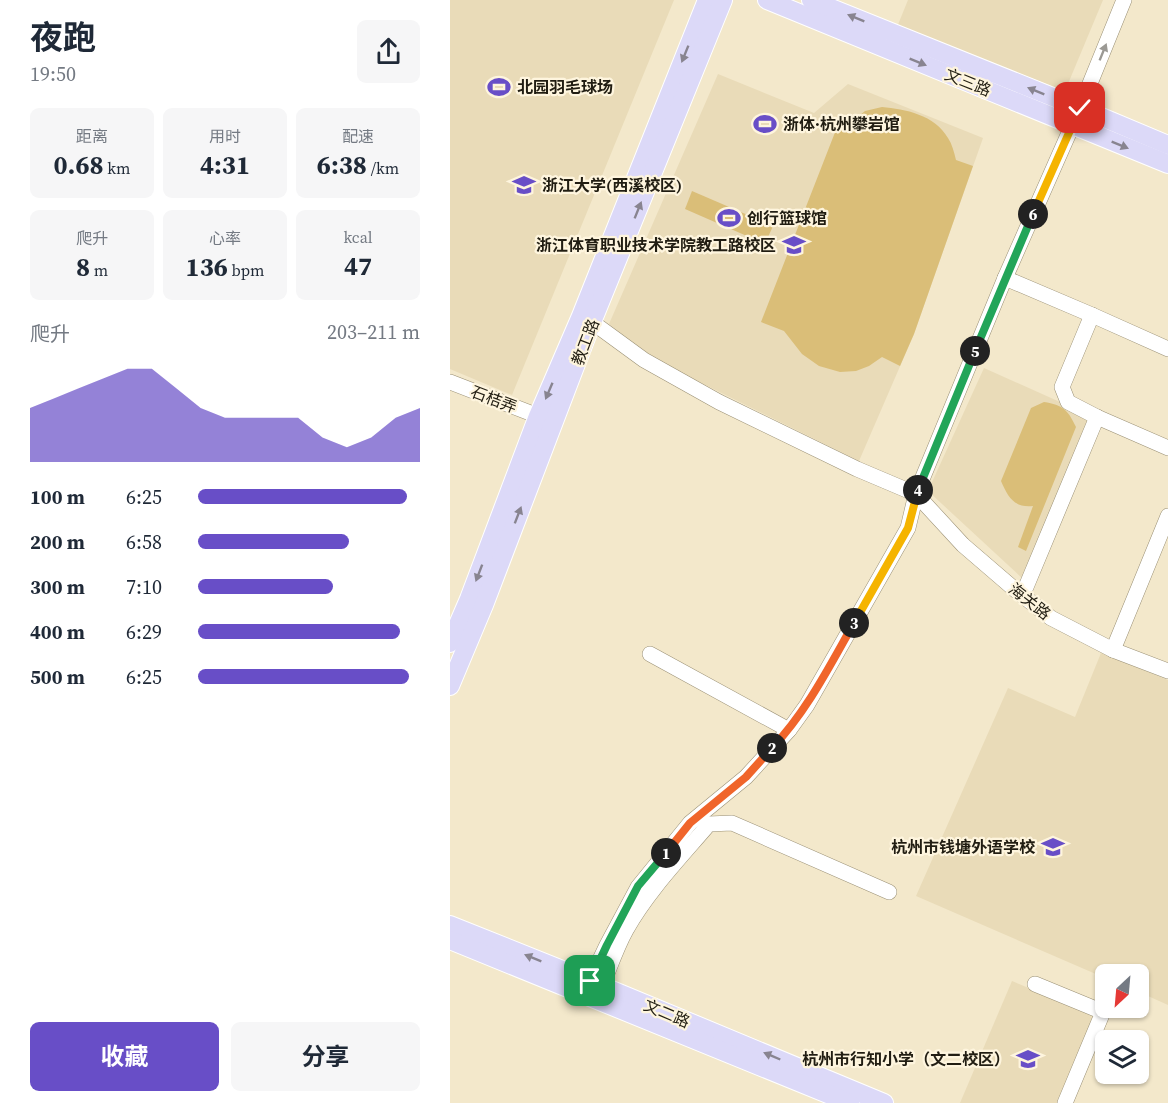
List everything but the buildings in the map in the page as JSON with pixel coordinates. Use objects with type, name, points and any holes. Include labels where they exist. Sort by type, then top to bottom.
[{"type":"main road","name":"教工路","points":[[450,643],[469,599],[538,416],[581,316],[707,0]]},
{"type":"main road","name":"教工路","points":[[450,686],[484,605],[592,322],[723,0]]},
{"type":"main road","name":"文三路","points":[[767,0],[1168,164]]},
{"type":"main road","name":"文三路","points":[[811,0],[1080,108],[1168,146]]},
{"type":"main road","name":"文二路","points":[[450,925],[884,1103]]},
{"type":"main road","name":"文二路","points":[[450,940],[850,1103]]},
{"type":"street","points":[[596,983],[607,945],[638,886],[690,823],[746,777],[789,730],[807,705],[908,528],[916,494],[1124,0]]},
{"type":"street","points":[[1005,278],[1168,349]]},
{"type":"street","points":[[1092,315],[1062,387],[1068,402],[1168,448]]},
{"type":"street","points":[[592,322],[644,360],[718,402],[857,469],[916,494]]},
{"type":"street","name":"石桔弄","points":[[450,382],[538,416]]},
{"type":"street","points":[[1019,593],[1026,586],[1097,417]]},
{"type":"street","name":"海关路","points":[[916,494],[963,545],[1051,618],[1113,650],[1168,671]]},
{"type":"street","points":[[1113,650],[1168,516]]},
{"type":"street","points":[[650,654],[789,730]]},
{"type":"street","points":[[596,983],[627,930],[665,875],[709,824],[732,823],[890,892]]},
{"type":"street","points":[[1035,984],[1103,1012],[1065,1103]]},
{"type":"shaded area","name":"浙江大学(西溪校区)","points":[[450,0],[674,0],[512,395],[450,369]]},
{"type":"shaded area","points":[[908,0],[1103,0],[1065,91],[897,27]]},
{"type":"shaded area","name":"浙江体育职业技术学院教工路校区","points":[[718,74],[814,113],[848,84],[983,138],[914,334],[859,461],[643,353],[609,324]]},
{"type":"shaded area","points":[[882,107],[910,112],[935,124],[949,140],[956,160],[973,166],[914,334],[900,366],[882,357],[856,371],[840,372],[819,366],[802,354],[784,331],[761,322],[841,117],[853,121],[865,111]]},
{"type":"shaded area","name":"创行篮球馆","points":[[692,191],[773,226],[765,244],[685,209]]},
{"type":"shaded area","points":[[984,368],[1060,402],[1091,420],[1023,579],[928,491]]},
{"type":"shaded area","points":[[1044,402],[1064,409],[1076,427],[1026,551],[1018,547],[1033,506],[1016,503],[1006,492],[1001,481],[1031,408]]},
{"type":"shaded area","name":"杭州市钱塘外语学校","points":[[1101,653],[1168,680],[1168,1005],[1149,996],[1149,964],[1095,964],[1095,974],[916,896],[1008,688],[1075,717]]},
{"type":"shaded area","name":"杭州市行知小学（文二校区）","points":[[1012,981],[1095,1016],[1059,1103],[960,1103]]},
{"type":"place","name":"北园羽毛球场","points":[[499,87]]},
{"type":"place","name":"浙体·杭州攀岩馆","points":[[765,124]]},
{"type":"place","name":"浙江大学(西溪校区)","points":[[524,185]]},
{"type":"place","name":"创行篮球馆","points":[[729,218]]},
{"type":"place","name":"浙江体育职业技术学院教工路校区","points":[[794,245]]},
{"type":"place","name":"杭州市钱塘外语学校","points":[[1053,847]]},
{"type":"place","name":"杭州市行知小学（文二校区）","points":[[1028,1059]]},
{"type":"route","points":[[590,981],[638,886],[690,823],[746,777],[789,730],[807,705],[908,528],[916,494],[1005,278],[1080,108]]}]
